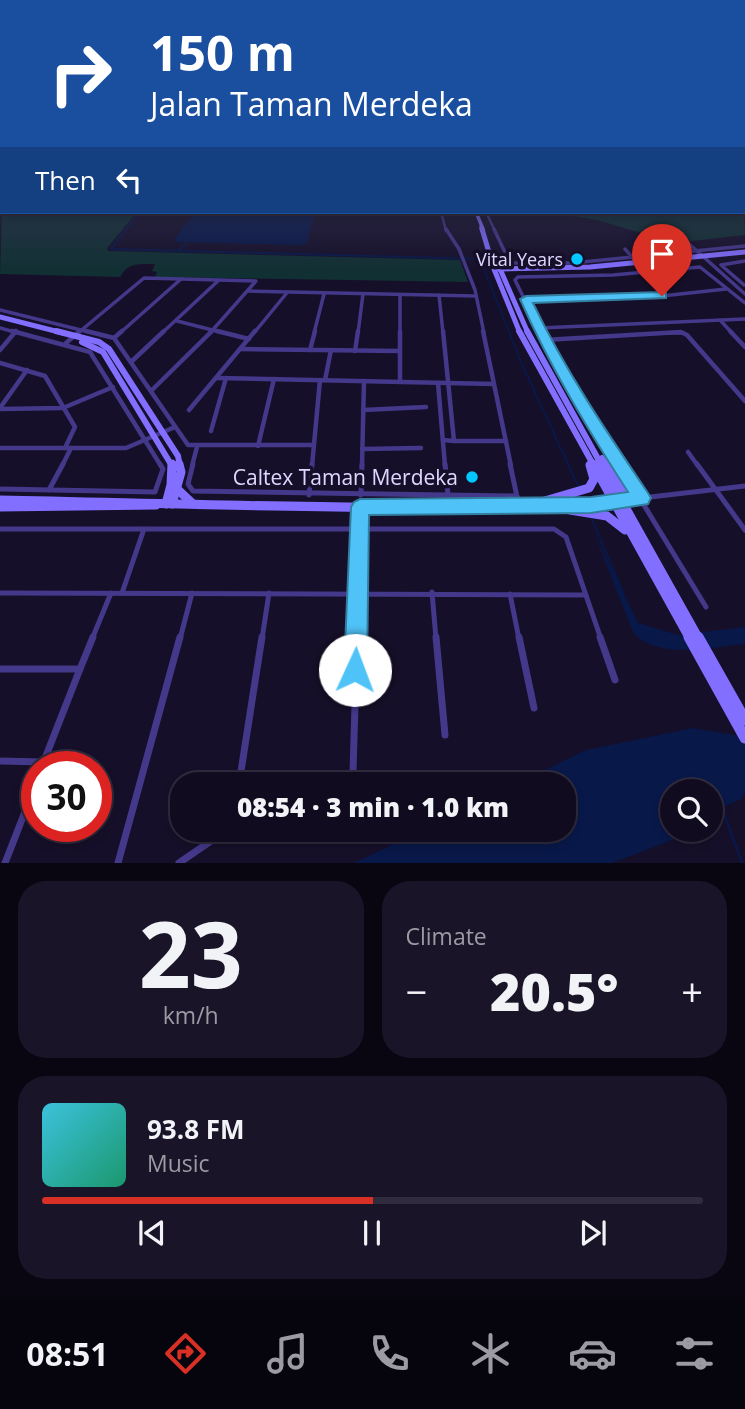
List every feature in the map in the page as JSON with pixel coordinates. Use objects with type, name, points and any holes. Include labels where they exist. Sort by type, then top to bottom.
[{"type":"main road","points":[[477,214],[519,331],[745,720]]},
{"type":"main road","points":[[481,227],[498,271],[582,438],[617,482],[639,499]]},
{"type":"main road","points":[[495,258],[505,266],[519,270],[580,273],[745,256]]},
{"type":"main road","points":[[498,271],[635,260],[705,259]]},
{"type":"main road","points":[[504,281],[509,274],[519,270]]},
{"type":"main road","points":[[3,319],[96,347],[103,352],[160,434],[172,462],[173,490],[167,504]]},
{"type":"main road","points":[[522,507],[591,486],[594,479],[582,438]]},
{"type":"main road","points":[[152,502],[173,490]]},
{"type":"main road","points":[[173,490],[194,505]]},
{"type":"main road","points":[[0,500],[360,507],[522,507],[618,502]]},
{"type":"main road","points":[[618,502],[646,560]]},
{"type":"main road","points":[[0,507],[146,508],[167,504]]},
{"type":"main road","points":[[522,507],[606,514],[622,526],[673,600],[745,738]]},
{"type":"street","points":[[442,214],[447,233],[463,259],[476,296],[517,496],[522,507]]},
{"type":"street","points":[[487,214],[510,264],[635,260],[745,246]]},
{"type":"street","points":[[688,243],[745,294]]},
{"type":"street","points":[[625,249],[635,260]]},
{"type":"street","points":[[744,285],[721,265],[745,256]]},
{"type":"street","points":[[706,607],[593,425],[545,342],[515,280],[580,273],[697,267],[706,269],[745,303]]},
{"type":"street","points":[[712,275],[721,274]]},
{"type":"street","points":[[71,339],[145,278],[256,281],[151,391]]},
{"type":"street","points":[[114,338],[181,279]]},
{"type":"street","points":[[131,362],[219,280]]},
{"type":"street","points":[[735,287],[744,285]]},
{"type":"street","points":[[526,299],[662,296],[727,289]]},
{"type":"street","points":[[248,291],[476,296]]},
{"type":"street","points":[[189,410],[286,293]]},
{"type":"street","points":[[310,350],[324,294]]},
{"type":"street","points":[[355,351],[363,294]]},
{"type":"street","points":[[400,295],[400,382]]},
{"type":"street","points":[[439,295],[454,441]]},
{"type":"street","points":[[0,310],[114,338],[188,445],[313,445]]},
{"type":"street","points":[[3,319],[15,314]]},
{"type":"street","points":[[540,328],[745,319]]},
{"type":"street","points":[[720,320],[745,347]]},
{"type":"street","points":[[177,321],[248,339]]},
{"type":"street","points":[[0,328],[71,339],[90,352],[163,469],[157,491],[0,489]]},
{"type":"street","points":[[0,350],[16,331]]},
{"type":"street","points":[[533,344],[681,331],[688,335],[745,401]]},
{"type":"street","points":[[240,349],[400,351]]},
{"type":"street","points":[[309,495],[313,445],[323,380],[331,350]]},
{"type":"street","points":[[0,363],[45,376],[75,427],[49,490]]},
{"type":"street","points":[[0,408],[27,370]]},
{"type":"street","points":[[216,378],[494,384]]},
{"type":"street","points":[[211,431],[226,378]]},
{"type":"street","points":[[258,446],[274,379]]},
{"type":"street","points":[[360,495],[364,381]]},
{"type":"street","points":[[438,383],[448,495]]},
{"type":"street","points":[[0,408],[63,408],[113,387]]},
{"type":"street","points":[[363,410],[426,407]]},
{"type":"street","points":[[0,448],[126,448],[175,426]]},
{"type":"street","points":[[443,440],[506,441]]},
{"type":"street","points":[[197,447],[188,484],[193,491],[309,495],[517,496]]},
{"type":"street","points":[[362,449],[421,448]]},
{"type":"street","points":[[688,452],[745,530]]},
{"type":"street","points":[[618,502],[745,486]]},
{"type":"street","points":[[352,772],[360,507]]},
{"type":"street","points":[[0,528],[554,529],[566,537],[615,680]]},
{"type":"street","points":[[122,593],[144,529]]},
{"type":"street","points":[[0,593],[432,592],[586,595]]},
{"type":"street","points":[[432,592],[444,735]]},
{"type":"street","points":[[48,751],[111,593]]},
{"type":"street","points":[[118,863],[192,593]]},
{"type":"street","points":[[241,772],[269,593]]},
{"type":"street","points":[[510,594],[534,708]]},
{"type":"street","points":[[0,669],[80,669]]},
{"type":"street","points":[[0,761],[21,762]]},
{"type":"street","points":[[5,863],[21,822]]},
{"type":"street","points":[[179,863],[210,842]]},
{"type":"green space","points":[[2,214],[135,214],[107,248],[108,251],[460,260],[468,282],[155,277],[157,272],[152,271],[155,264],[130,266],[120,277],[0,274]]},
{"type":"green space","points":[[560,214],[744,214],[745,235],[675,243],[597,220]]},
{"type":"water","points":[[194,214],[310,214],[314,217],[307,243],[303,245],[175,242],[174,239]]},
{"type":"water","points":[[593,531],[638,623],[678,635],[745,627],[745,644],[672,649],[645,642],[634,634]]},
{"type":"water","points":[[693,728],[733,735],[745,734],[745,793],[741,799],[723,807],[723,779],[660,779],[660,842],[667,842],[612,863],[354,863],[398,842],[576,842],[576,772],[541,772],[586,750]]},
{"type":"waterway","points":[[137,214],[111,249],[480,259],[521,362],[579,488]]},
{"type":"waterway","points":[[179,250],[187,244]]},
{"type":"waterway","points":[[591,517],[624,595]]},
{"type":"waterway","points":[[723,811],[742,863]]},
{"type":"place","name":"Vital Years","points":[[577,259]]},
{"type":"place","name":"Caltex Taman Merdeka","points":[[472,477]]},
{"type":"route","points":[[355,670],[360,507],[591,505],[642,498],[589,418],[546,343],[526,299],[662,296]]}]
